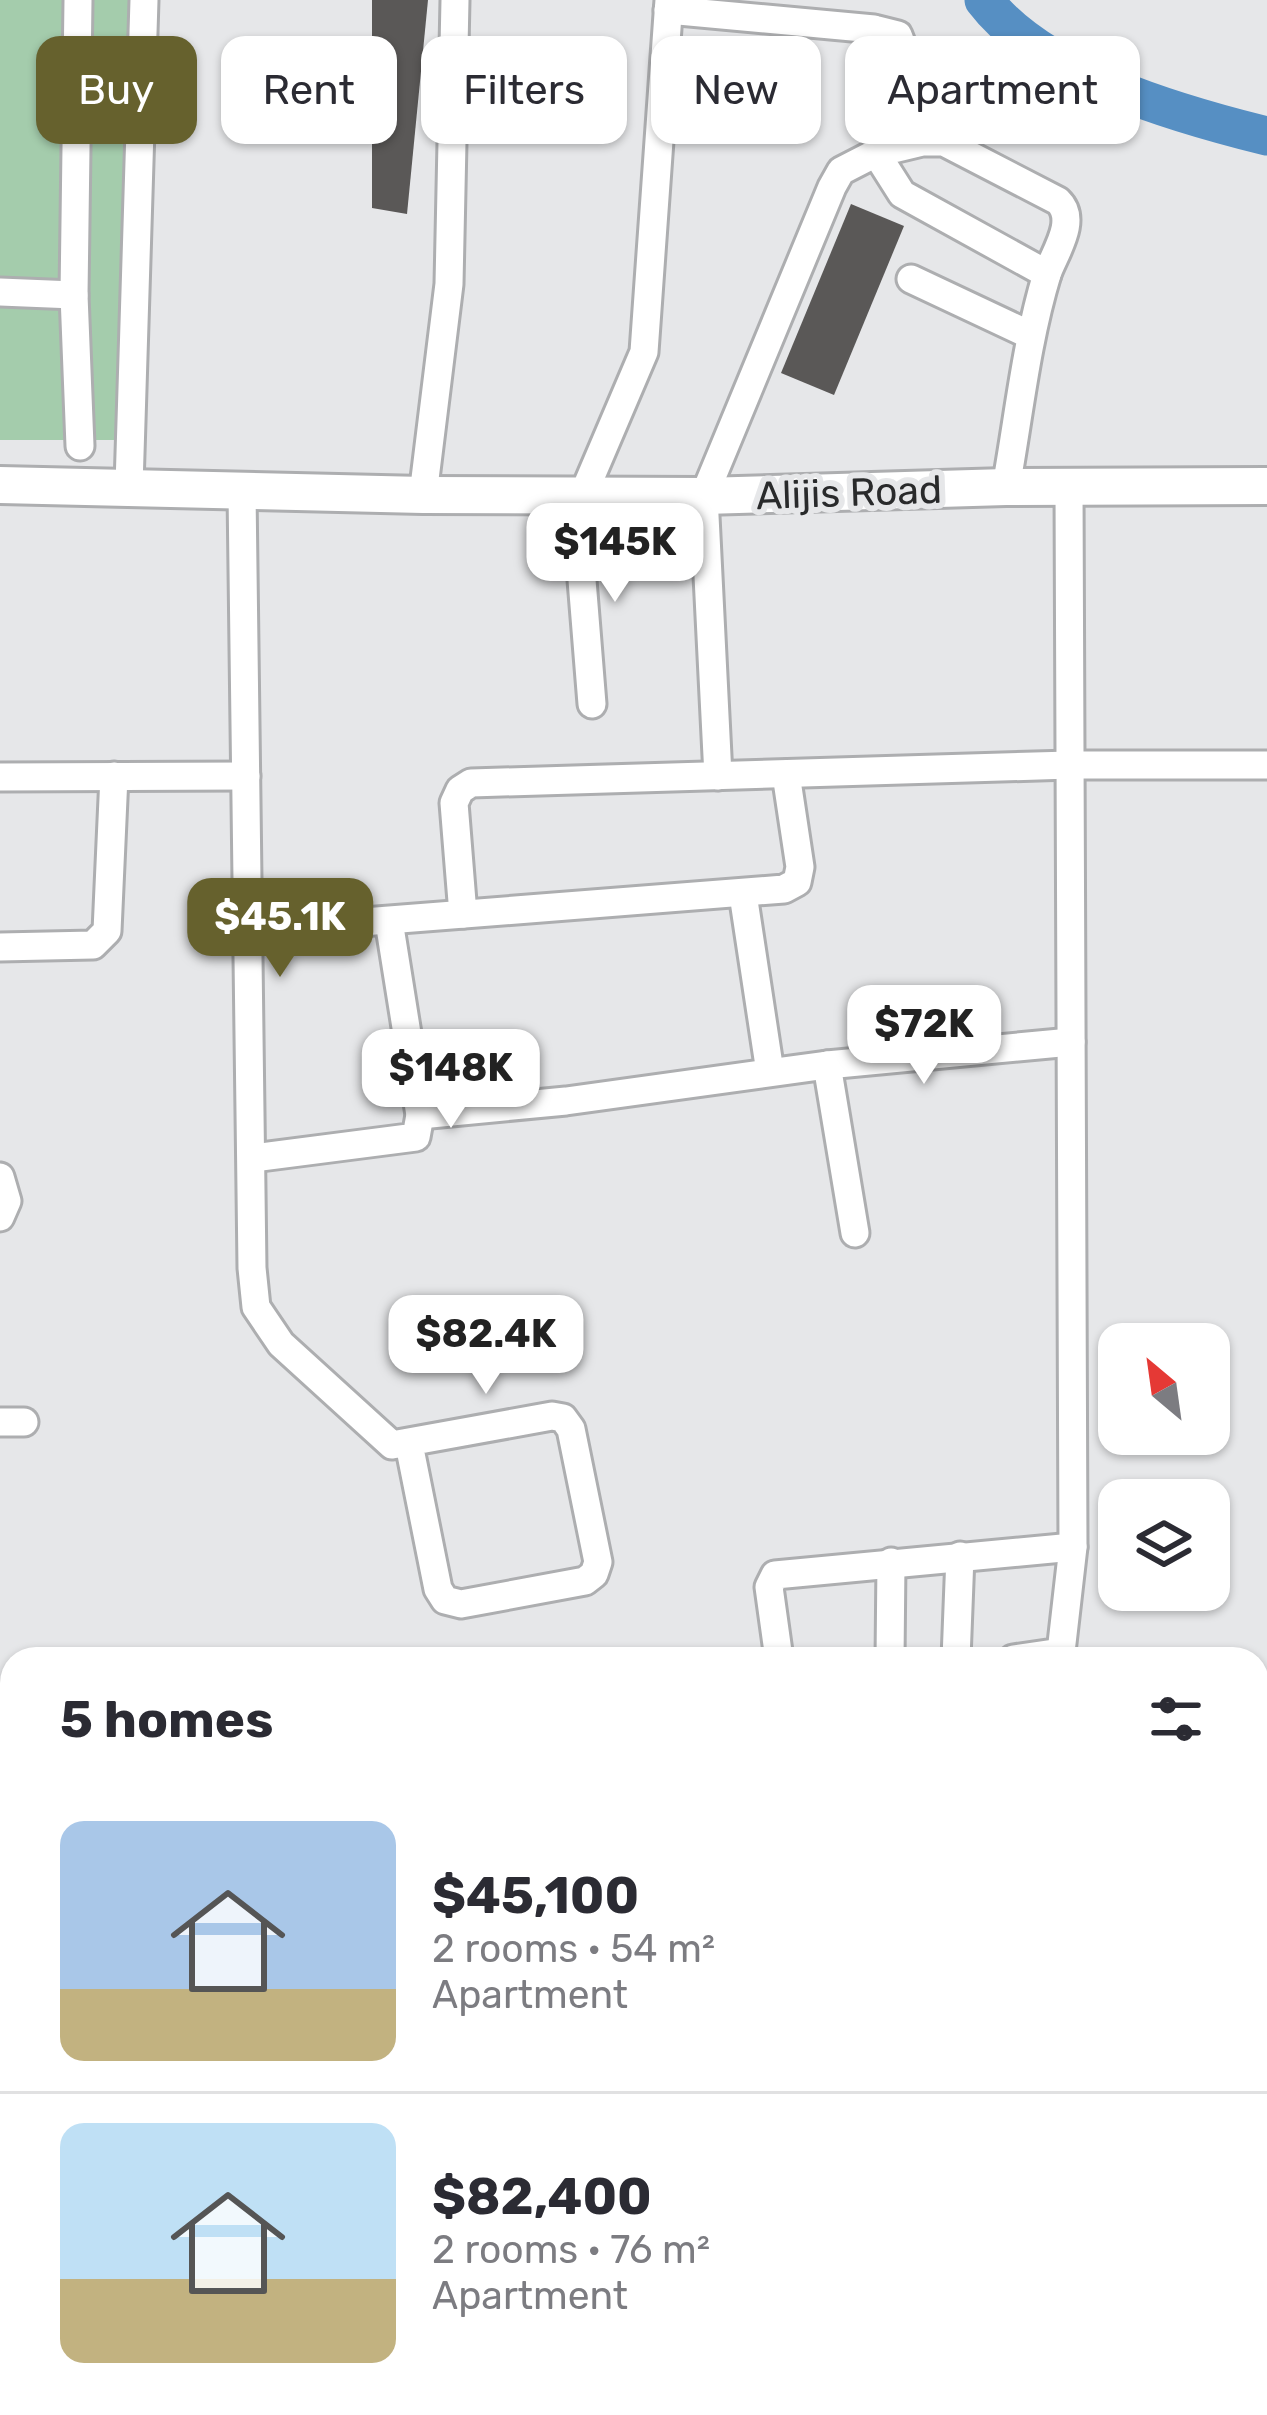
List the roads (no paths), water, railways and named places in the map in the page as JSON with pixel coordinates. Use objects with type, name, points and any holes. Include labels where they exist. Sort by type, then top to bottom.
[{"type":"main road","name":"Alijis Road","points":[[0,485],[704,496],[1006,487],[1267,486]]},
{"type":"street","points":[[78,0],[74,295],[80,446]]},
{"type":"street","points":[[129,486],[144,0]]},
{"type":"street","points":[[423,495],[449,284],[455,0]]},
{"type":"street","points":[[592,704],[580,518],[644,352],[669,5],[874,28]]},
{"type":"street","points":[[718,776],[704,496],[832,187],[841,171],[875,153],[944,142],[1066,209],[1068,220],[1028,334],[1029,362],[1006,487]]},
{"type":"street","points":[[875,153],[902,194],[1046,274]]},
{"type":"street","points":[[911,279],[1028,334]]},
{"type":"street","points":[[0,292],[74,295]]},
{"type":"street","points":[[1062,1647],[1073,1547],[1070,488]]},
{"type":"street","points":[[242,492],[256,1307],[281,1344],[392,1444],[552,1416],[563,1418],[571,1429],[598,1562],[594,1574],[585,1581],[460,1604],[446,1600],[438,1588],[410,1444]]},
{"type":"street","points":[[463,914],[454,803],[460,790],[471,783],[1070,765],[1267,765]]},
{"type":"street","points":[[248,931],[784,890],[797,882],[800,867],[786,774]]},
{"type":"street","points":[[0,947],[93,945],[107,931],[114,776]]},
{"type":"street","points":[[0,777],[246,776]]},
{"type":"street","points":[[743,894],[770,1072]]},
{"type":"street","points":[[253,1158],[416,1137],[420,1115],[389,921]]},
{"type":"street","points":[[420,1115],[566,1101],[827,1064],[1071,1042]]},
{"type":"street","points":[[827,1064],[856,1233]]},
{"type":"street","points":[[0,1177],[7,1201],[0,1217]]},
{"type":"street","points":[[777,1647],[769,1587],[775,1575],[1073,1547]]},
{"type":"street","points":[[956,1647],[960,1556]]},
{"type":"street","points":[[890,1647],[891,1562]]},
{"type":"waterway","points":[[984,0],[1040,50],[1075,70],[1153,103],[1267,136]]}]
